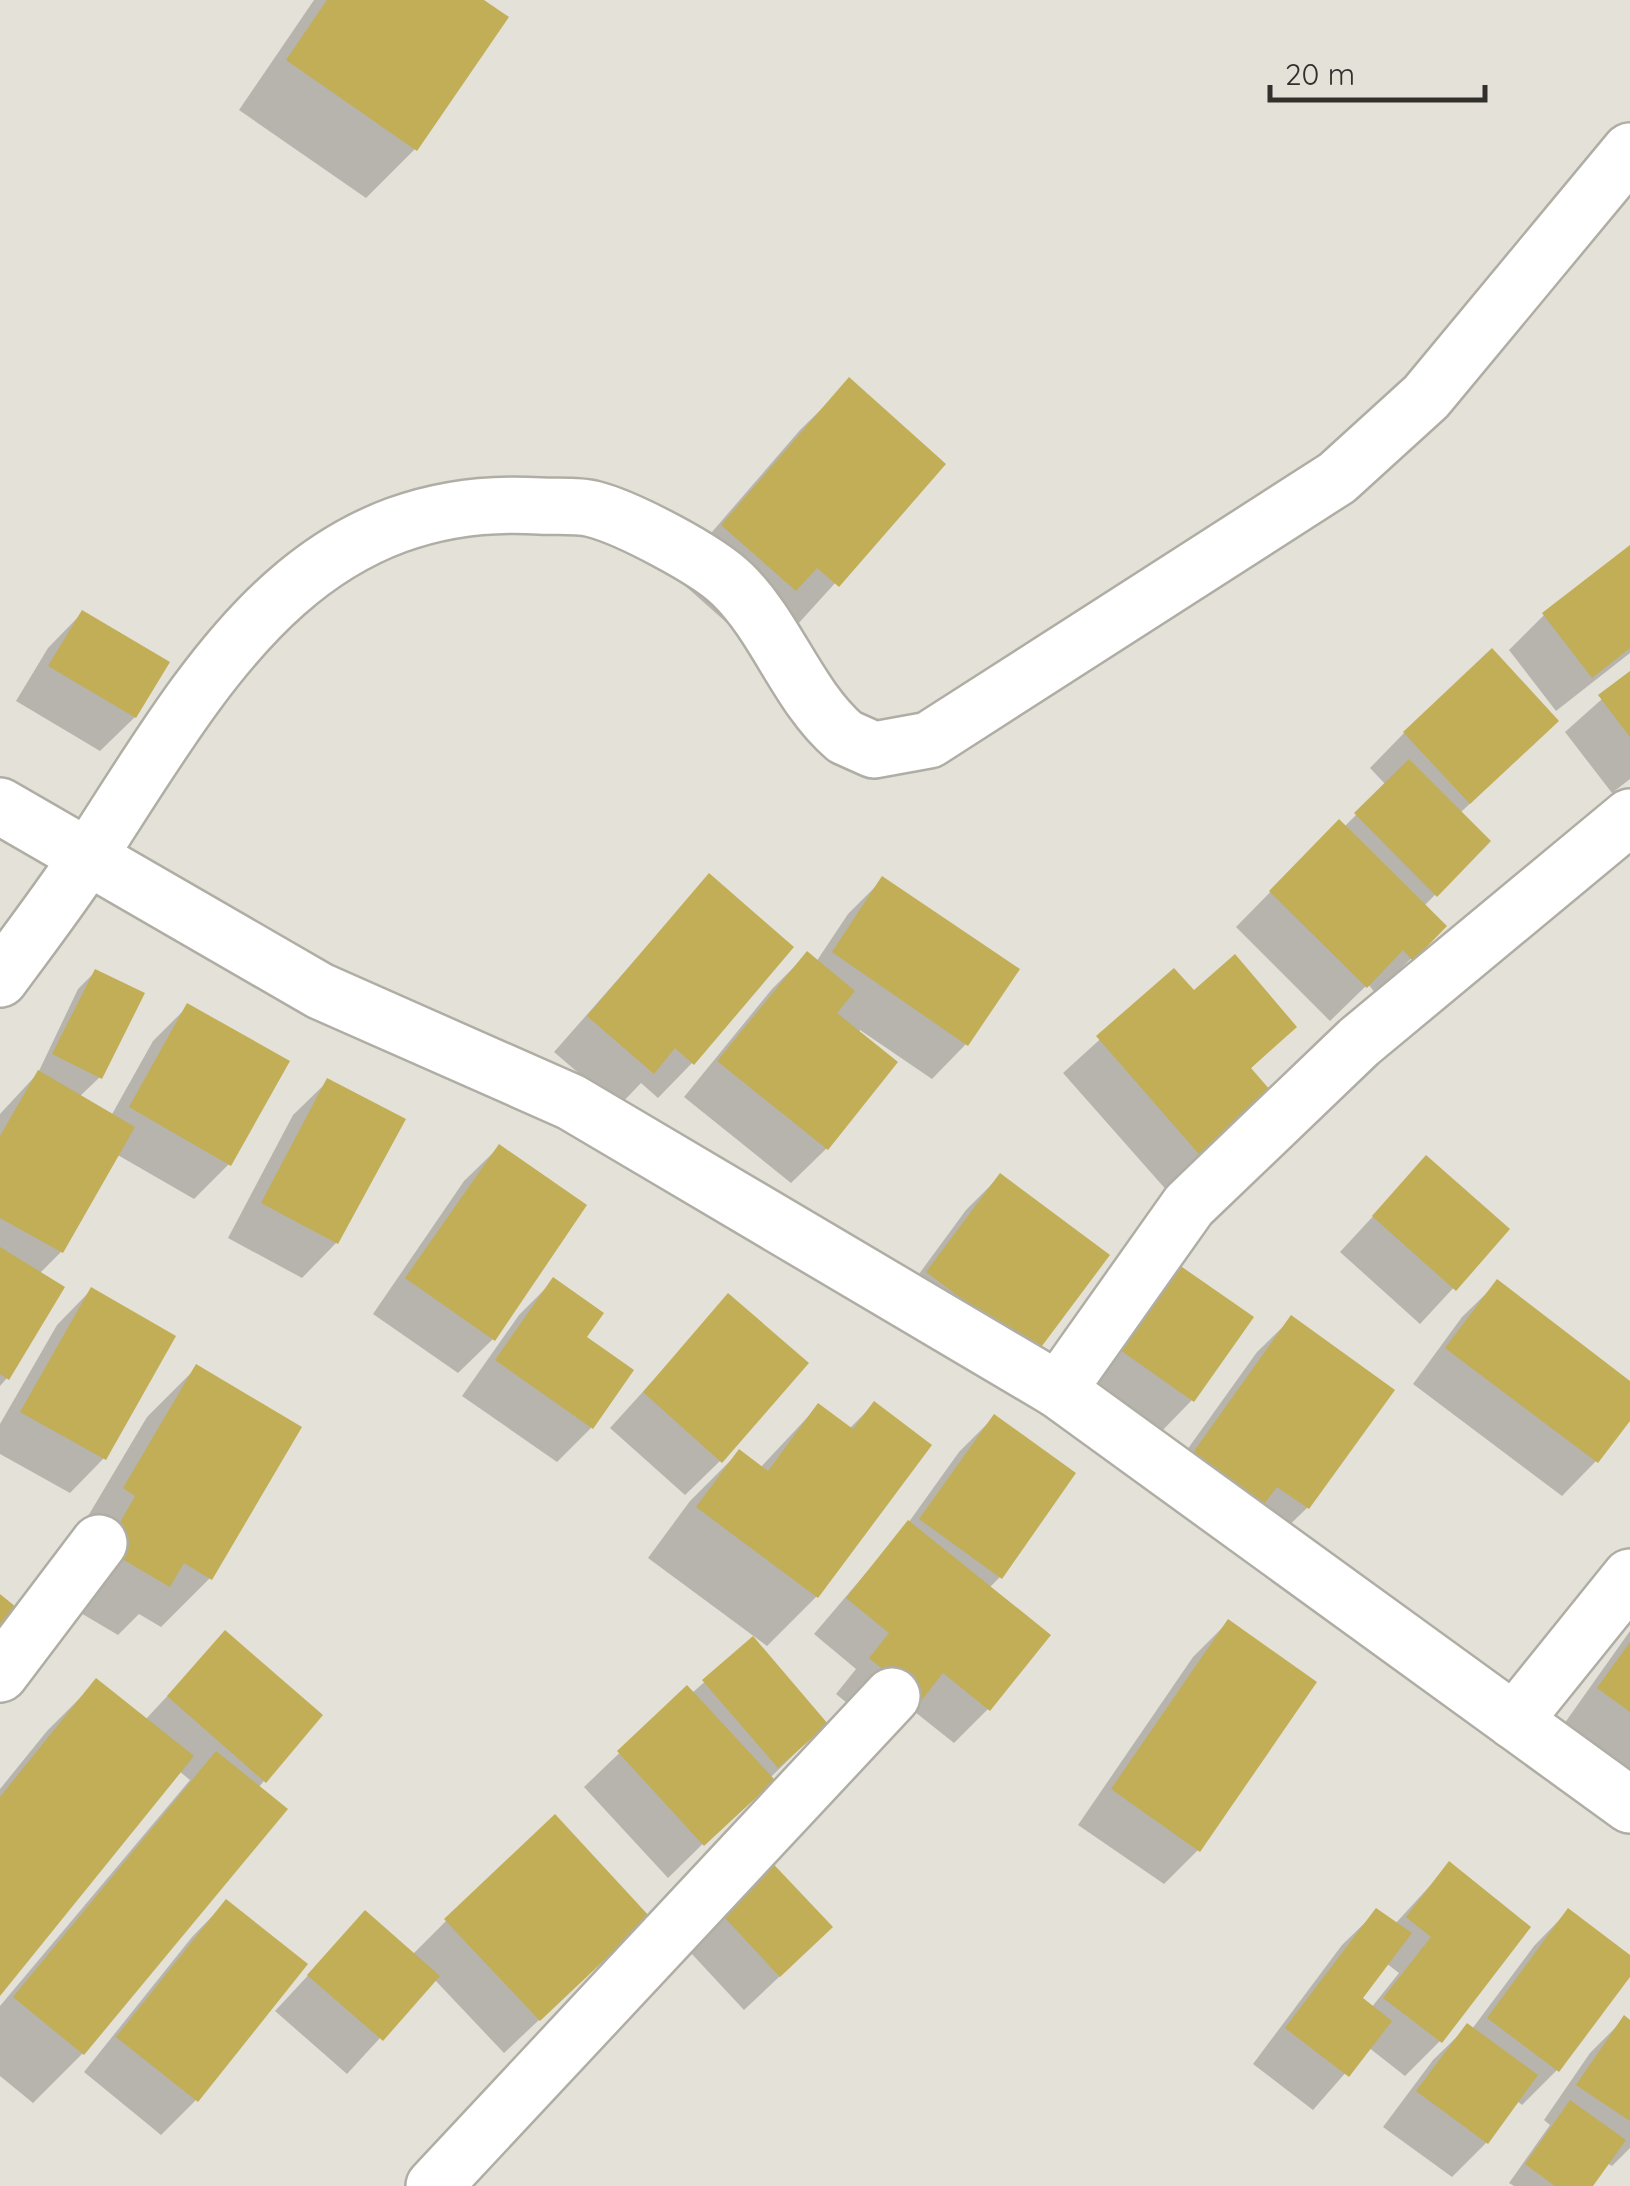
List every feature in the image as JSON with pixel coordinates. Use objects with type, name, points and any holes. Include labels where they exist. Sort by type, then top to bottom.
[{"type":"street","points":[[0,979],[88,857],[229,646],[296,584],[355,542],[434,512],[507,504],[592,509],[649,532],[732,584],[845,737],[874,750],[929,740],[1336,478],[1426,398],[1630,150]]},
{"type":"street","points":[[0,806],[320,991],[571,1102],[1058,1390],[1630,1805]]},
{"type":"street","points":[[1058,1390],[1190,1205],[1359,1042],[1630,817]]},
{"type":"street","points":[[0,1674],[99,1543]]},
{"type":"street","points":[[1514,1721],[1630,1578]]},
{"type":"street","points":[[434,2186],[892,1696]]},
{"type":"building","points":[[327,0],[484,0],[509,17],[417,151],[286,60]]},
{"type":"building","points":[[849,377],[946,464],[839,587],[817,568],[796,591],[721,525]]},
{"type":"building","points":[[1630,545],[1630,648],[1592,678],[1542,613]]},
{"type":"building","points":[[82,610],[170,662],[136,718],[48,666]]},
{"type":"building","points":[[1492,648],[1559,721],[1470,804],[1403,732]]},
{"type":"building","points":[[1630,671],[1630,737],[1598,695]]},
{"type":"building","points":[[1409,759],[1491,841],[1437,897],[1354,813]]},
{"type":"building","points":[[1339,819],[1447,926],[1413,961],[1403,950],[1367,988],[1269,891]]},
{"type":"building","points":[[709,873],[794,947],[694,1065],[675,1048],[654,1074],[587,1016]]},
{"type":"building","points":[[882,876],[1020,969],[968,1046],[832,952]]},
{"type":"building","points":[[807,951],[855,991],[837,1013],[898,1062],[828,1150],[717,1061]]},
{"type":"building","points":[[1235,954],[1297,1027],[1251,1068],[1276,1097],[1205,1161],[1096,1036],[1174,968],[1194,990]]},
{"type":"building","points":[[95,969],[145,993],[102,1079],[52,1054]]},
{"type":"building","points":[[187,1003],[290,1061],[231,1166],[129,1107]]},
{"type":"building","points":[[38,1070],[135,1127],[63,1253],[0,1218],[0,1136]]},
{"type":"building","points":[[327,1078],[406,1119],[338,1244],[261,1203]]},
{"type":"building","points":[[499,1144],[587,1205],[495,1341],[405,1278]]},
{"type":"building","points":[[1426,1155],[1510,1229],[1456,1291],[1372,1216]]},
{"type":"building","points":[[1000,1173],[1110,1255],[1036,1354],[926,1272]]},
{"type":"building","points":[[0,1247],[65,1287],[9,1380],[0,1374]]},
{"type":"building","points":[[1172,1260],[1254,1317],[1194,1402],[1113,1345]]},
{"type":"building","points":[[553,1277],[604,1313],[587,1337],[634,1370],[593,1429],[495,1360]]},
{"type":"building","points":[[1497,1279],[1630,1381],[1630,1421],[1598,1463],[1445,1348]]},
{"type":"building","points":[[91,1287],[176,1336],[106,1460],[20,1412]]},
{"type":"building","points":[[728,1293],[809,1363],[722,1463],[643,1392]]},
{"type":"building","points":[[1291,1315],[1395,1390],[1309,1509],[1277,1487],[1263,1505],[1192,1454]]},
{"type":"building","points":[[196,1364],[302,1427],[212,1580],[184,1563],[170,1587],[105,1549],[135,1496],[123,1488]]},
{"type":"building","points":[[874,1401],[932,1445],[818,1598],[696,1507],[739,1449],[768,1471],[818,1403],[853,1429]]},
{"type":"building","points":[[994,1414],[1076,1473],[1002,1579],[919,1519]]},
{"type":"building","points":[[908,1520],[1051,1635],[990,1711],[943,1673],[921,1701],[869,1658],[889,1633],[846,1598]]},
{"type":"building","points":[[0,1594],[27,1616],[0,1651]]},
{"type":"building","points":[[1228,1619],[1317,1682],[1200,1852],[1111,1789]]},
{"type":"building","points":[[225,1630],[323,1715],[266,1783],[167,1696]]},
{"type":"building","points":[[753,1636],[828,1724],[778,1768],[702,1680]]},
{"type":"building","points":[[1630,1642],[1630,1712],[1597,1688]]},
{"type":"building","points":[[96,1678],[194,1756],[0,1996],[0,1797]]},
{"type":"building","points":[[687,1685],[775,1780],[704,1846],[617,1751]]},
{"type":"building","points":[[216,1751],[288,1809],[84,2055],[13,1997]]},
{"type":"building","points":[[555,1814],[650,1917],[540,2021],[444,1919]]},
{"type":"building","points":[[762,1852],[833,1927],[780,1977],[710,1902]]},
{"type":"building","points":[[1449,1861],[1531,1927],[1442,2043],[1383,1998],[1431,1937],[1406,1917]]},
{"type":"building","points":[[226,1899],[308,1964],[198,2102],[116,2037]]},
{"type":"building","points":[[1376,1908],[1412,1933],[1363,1998],[1392,2021],[1349,2077],[1285,2028]]},
{"type":"building","points":[[1568,1908],[1630,1955],[1630,1977],[1559,2072],[1487,2018]]},
{"type":"building","points":[[365,1910],[440,1976],[383,2041],[307,1975]]},
{"type":"building","points":[[1624,2015],[1630,2020],[1630,2121],[1576,2085]]},
{"type":"building","points":[[1467,2023],[1538,2075],[1488,2144],[1416,2091]]},
{"type":"building","points":[[1570,2100],[1626,2140],[1593,2186],[1555,2186],[1525,2164]]}]
